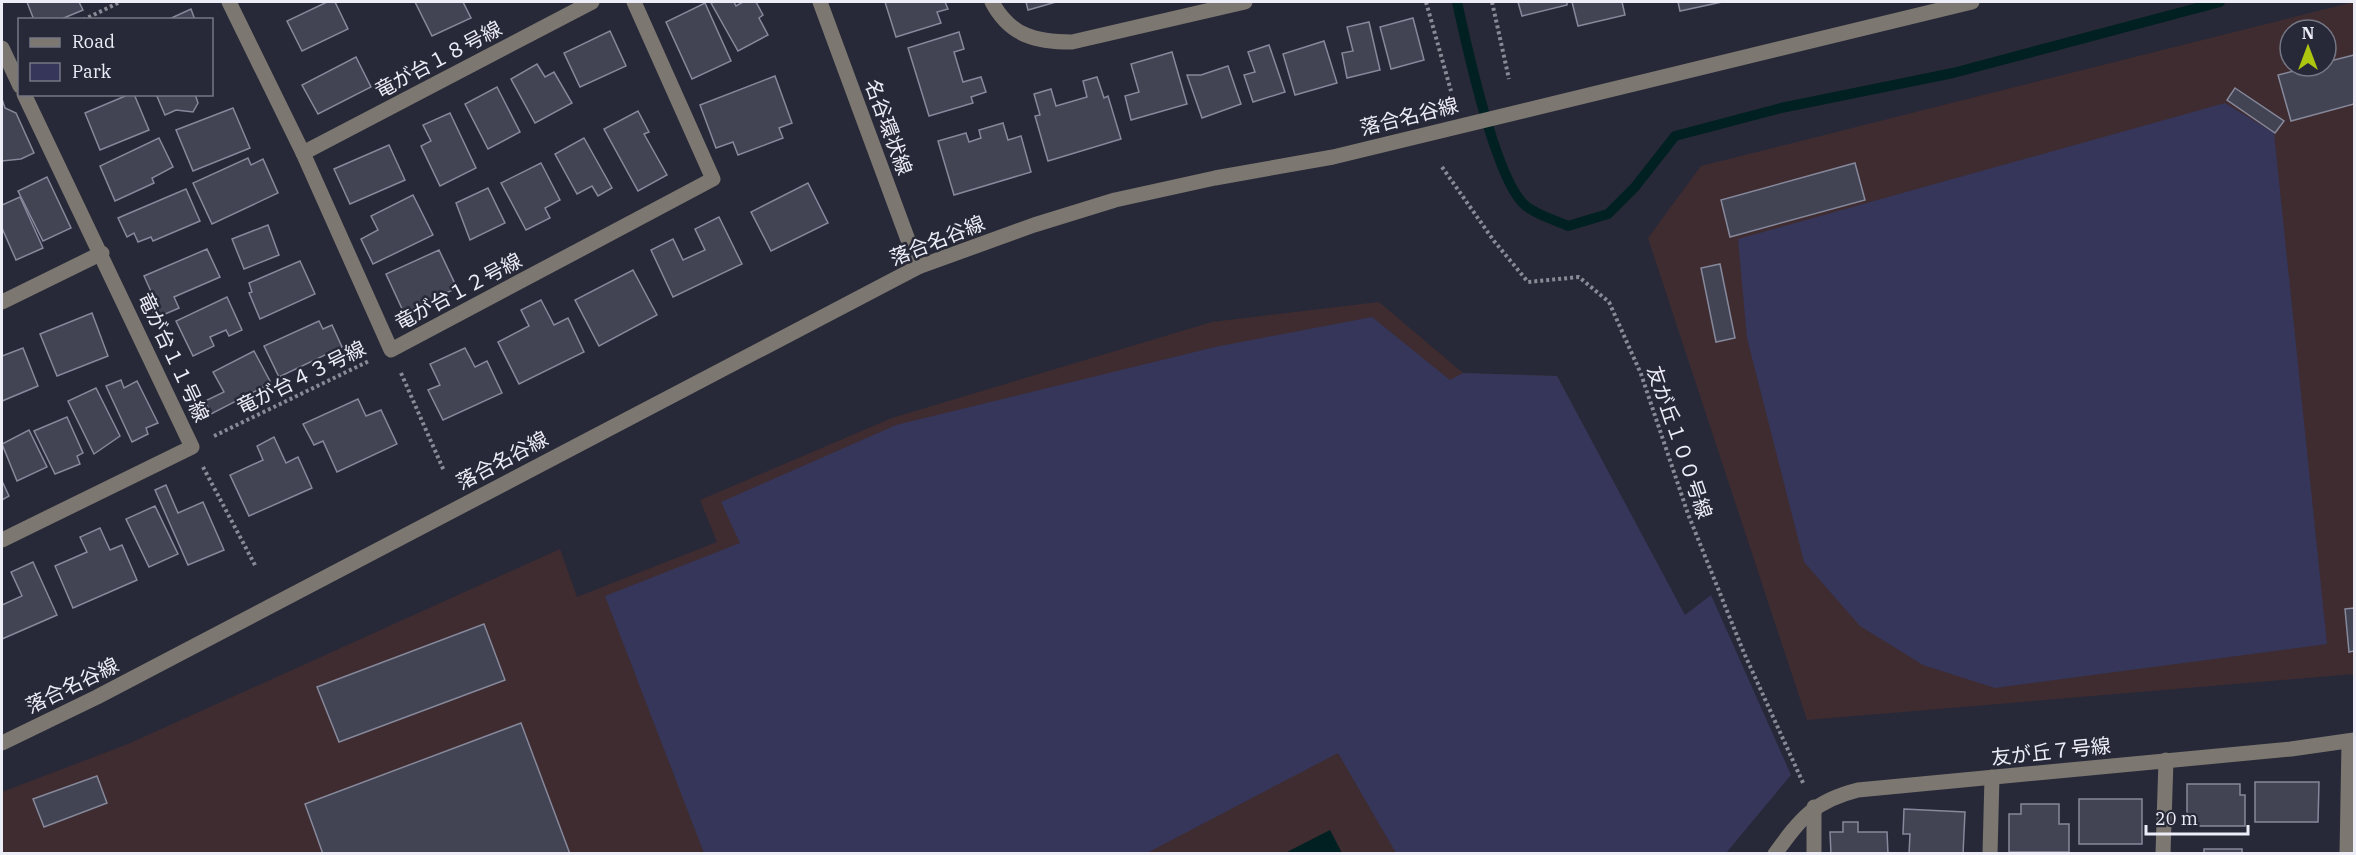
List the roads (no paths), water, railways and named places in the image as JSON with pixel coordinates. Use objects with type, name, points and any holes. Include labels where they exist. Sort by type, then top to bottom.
[{"type":"street","name":"竜が台１２号線","points":[[229,2],[303,153],[391,350],[713,179],[634,2]]},
{"type":"street","name":"竜が台１８号線","points":[[303,153],[592,2]]},
{"type":"street","name":"名谷環状線","points":[[820,2],[918,267]]},
{"type":"street","points":[[992,2],[999,14],[1023,36],[1046,42],[1072,42],[1245,2]]},
{"type":"street","name":"落合名谷線","points":[[2,742],[97,697],[918,267],[1034,225],[1115,200],[1215,178],[1333,157],[1972,2]]},
{"type":"street","points":[[3,55],[18,82]]},
{"type":"street","name":"竜が台１１号線","points":[[2,540],[192,447],[102,253],[25,96]]},
{"type":"street","points":[[2,302],[102,253]]},
{"type":"street","points":[[2348,854],[2352,741]]},
{"type":"street","name":"友が丘７号線","points":[[1775,854],[1794,828],[1814,807],[1834,796],[1858,790],[2352,741]]},
{"type":"street","points":[[2163,854],[2166,760]]},
{"type":"street","points":[[1990,854],[1992,777]]},
{"type":"street","points":[[1814,807],[1814,854]]},
{"type":"waterway","points":[[1457,2],[1484,111],[1504,170],[1515,192],[1526,206],[1568,226],[1608,214],[1635,187],[1675,136],[1781,108],[1953,73],[2220,2]]}]
